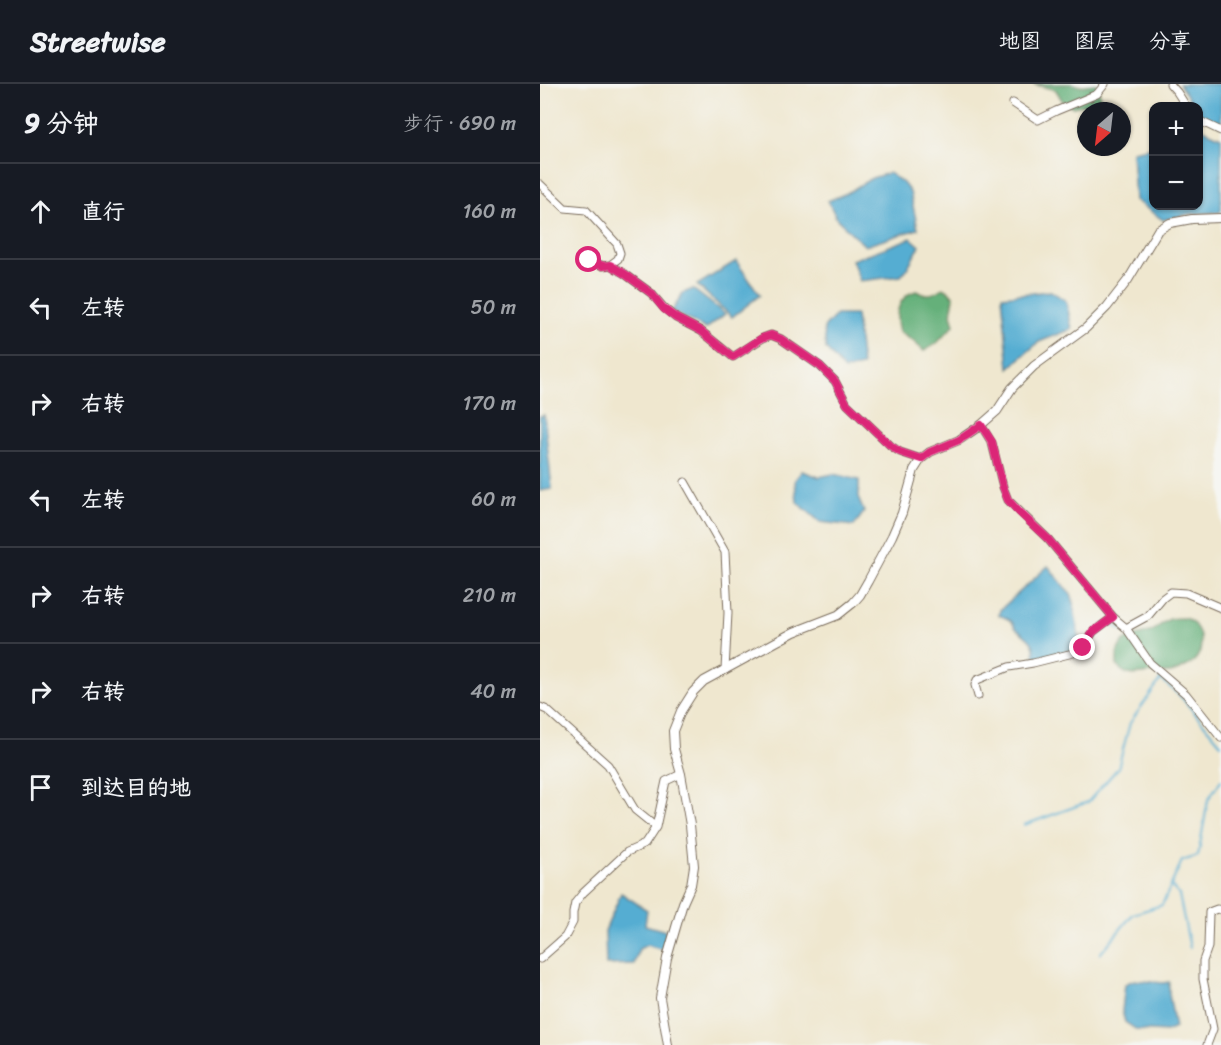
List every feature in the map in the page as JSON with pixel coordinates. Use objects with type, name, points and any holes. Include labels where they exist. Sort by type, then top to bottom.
[{"type":"street","points":[[1013,103],[1038,120],[1096,94],[1105,84]]},
{"type":"street","points":[[1170,84],[1183,102]]},
{"type":"street","points":[[1203,122],[1221,131]]},
{"type":"street","points":[[540,184],[565,208],[586,210],[617,244],[620,252],[618,259],[610,265],[603,266],[589,260]]},
{"type":"street","points":[[668,1045],[660,998],[667,958],[683,903],[691,885],[694,866],[690,825],[674,749],[673,731],[681,711],[693,692],[704,681],[794,632],[838,615],[853,603],[860,595],[892,536],[902,513],[914,470],[921,459],[930,452],[959,440],[981,425],[997,411],[1012,388],[1034,366],[1086,328],[1107,307],[1128,280],[1158,230],[1170,223],[1192,219],[1221,218]]},
{"type":"street","points":[[610,265],[651,293],[664,309],[676,318],[701,331],[733,357],[762,338],[771,335],[781,339],[820,366],[835,381],[847,404],[891,446],[900,452],[921,459]]},
{"type":"street","points":[[981,425],[992,442],[1008,500],[1048,539],[1113,617],[1126,628],[1150,663],[1186,694],[1221,738]]},
{"type":"street","points":[[685,482],[725,552],[728,613],[725,670]]},
{"type":"street","points":[[1126,628],[1148,616],[1171,592],[1186,593],[1221,608]]},
{"type":"street","points":[[978,696],[975,685],[977,680],[1009,667],[1077,652],[1083,648],[1093,632],[1113,617]]},
{"type":"street","points":[[540,707],[547,710],[608,765],[635,810],[656,827]]},
{"type":"street","points":[[540,958],[566,938],[573,922],[575,903],[583,893],[627,852],[645,844],[656,827],[666,781],[681,774]]},
{"type":"street","points":[[1207,1045],[1213,1029],[1203,978],[1203,961],[1208,947],[1209,912],[1221,910]]},
{"type":"green space","points":[[1033,84],[1080,86],[1096,84],[1100,102],[1077,102],[1077,106],[1073,107],[1063,102],[1056,90]]},
{"type":"green space","points":[[943,288],[954,297],[951,314],[954,325],[936,344],[924,351],[899,332],[897,313],[901,302],[910,294],[916,291],[930,294]]},
{"type":"green space","points":[[1185,618],[1195,625],[1201,643],[1198,655],[1190,664],[1171,673],[1136,675],[1125,673],[1117,666],[1119,648],[1123,642],[1150,632],[1170,619]]},
{"type":"water","points":[[1179,84],[1221,84],[1221,126],[1203,117],[1203,102],[1191,102]]},
{"type":"water","points":[[1203,129],[1221,137],[1220,212],[1189,214],[1163,220],[1149,210],[1203,210]]},
{"type":"water","points":[[1149,148],[1149,210],[1135,200],[1132,151]]},
{"type":"water","points":[[889,173],[903,183],[910,192],[918,229],[865,246],[837,219],[828,201],[872,178]]},
{"type":"water","points":[[911,238],[920,246],[901,276],[860,281],[852,260]]},
{"type":"water","points":[[736,261],[760,295],[732,317],[697,285]]},
{"type":"water","points":[[693,289],[725,314],[706,329],[672,311],[683,293]]},
{"type":"water","points":[[1051,291],[1066,301],[1072,329],[1039,342],[1009,368],[1002,296]]},
{"type":"water","points":[[836,315],[856,315],[862,366],[844,370],[826,349],[824,328]]},
{"type":"water","points":[[544,415],[552,489],[540,491],[540,416]]},
{"type":"water","points":[[802,471],[819,477],[833,474],[859,480],[859,500],[864,512],[854,526],[820,522],[797,502],[795,480]]},
{"type":"water","points":[[1048,566],[1072,596],[1080,642],[1077,649],[1038,659],[1034,657],[1034,648],[1025,635],[1010,621],[999,615],[1000,610]]},
{"type":"water","points":[[621,893],[647,910],[645,925],[666,931],[663,950],[647,945],[639,949],[634,964],[606,965],[605,931]]},
{"type":"water","points":[[1134,980],[1169,982],[1175,1028],[1166,1032],[1137,1030],[1125,1022],[1122,1011],[1125,984]]},
{"type":"waterway","points":[[1111,624],[1126,632]]},
{"type":"waterway","points":[[1157,672],[1221,744]]},
{"type":"waterway","points":[[1024,825],[1088,802],[1118,768],[1130,723],[1161,679]]},
{"type":"waterway","points":[[1100,954],[1133,914],[1162,905],[1182,861],[1198,856],[1208,800],[1221,780]]},
{"type":"waterway","points":[[1171,886],[1179,895],[1190,948]]},
{"type":"route","points":[[589,260],[603,266],[610,265],[625,274],[651,293],[664,309],[701,331],[733,357],[762,338],[771,335],[781,339],[820,366],[835,381],[847,404],[900,452],[921,459],[930,452],[959,440],[981,425],[992,442],[1008,500],[1048,539],[1113,617],[1093,632],[1083,648]]}]
